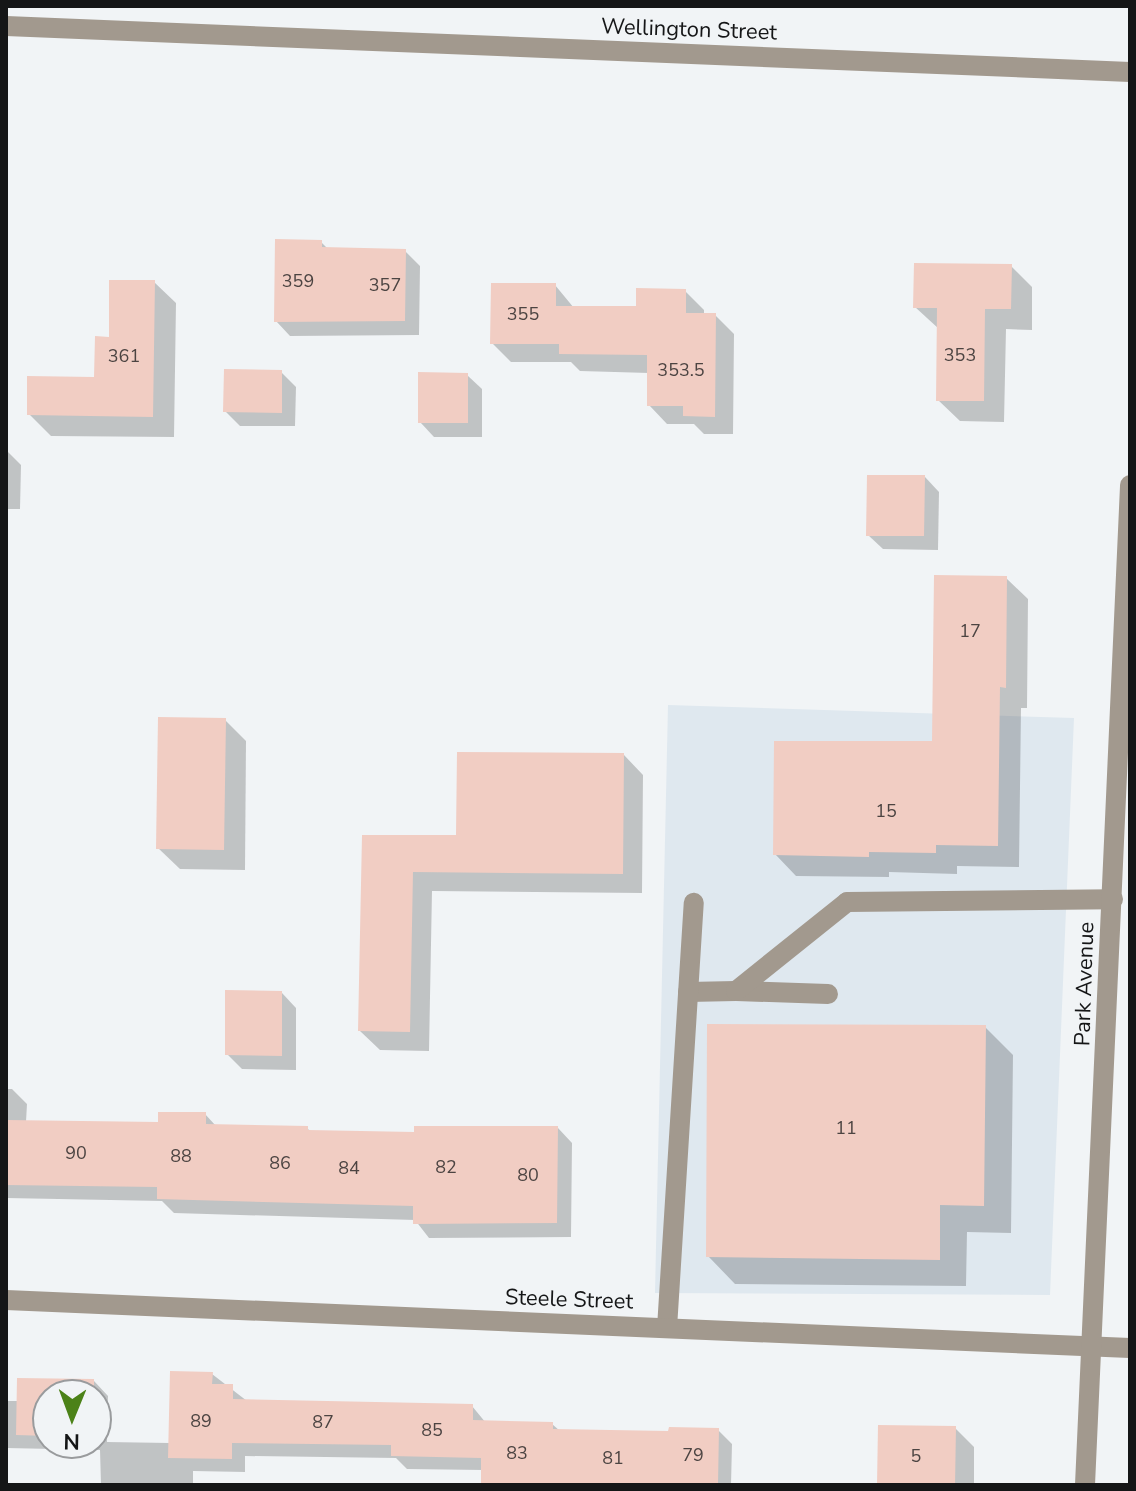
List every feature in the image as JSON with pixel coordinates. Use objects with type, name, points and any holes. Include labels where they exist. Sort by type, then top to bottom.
[{"type":"street","name":"Wellington Street","points":[[6,26],[1130,72]]},
{"type":"street","name":"Park Avenue","points":[[1085,1485],[1113,899],[1125,736],[1130,485]]},
{"type":"street","points":[[736,991],[847,902],[1113,899]]},
{"type":"street","points":[[667,1328],[694,903]]},
{"type":"street","points":[[688,992],[828,994]]},
{"type":"street","name":"Steele Street","points":[[6,1300],[1130,1348]]},
{"type":"shaded area","points":[[668,705],[1074,718],[1050,1295],[655,1293]]},
{"type":"building","points":[[275,239],[322,240],[322,247],[406,249],[405,321],[274,322]]},
{"type":"building","points":[[914,263],[1012,264],[1011,309],[985,309],[984,401],[936,401],[937,308],[913,308]]},
{"type":"building","points":[[109,280],[155,280],[153,417],[27,415],[27,376],[94,377],[95,336],[109,337]]},
{"type":"building","points":[[491,283],[556,283],[556,306],[636,306],[636,288],[686,289],[686,313],[716,313],[715,417],[683,416],[683,406],[647,406],[647,355],[559,354],[559,344],[490,344]]},
{"type":"building","points":[[224,369],[282,370],[282,413],[223,412]]},
{"type":"building","points":[[418,372],[468,373],[468,423],[418,423]]},
{"type":"building","points":[[867,475],[925,475],[924,536],[866,536]]},
{"type":"building","points":[[934,575],[1007,576],[1006,688],[1000,687],[998,846],[936,845],[936,853],[869,852],[869,857],[773,855],[774,741],[932,741]]},
{"type":"building","points":[[158,717],[226,718],[224,850],[156,849]]},
{"type":"building","points":[[457,752],[624,753],[623,874],[413,872],[410,1032],[358,1031],[362,835],[456,835]]},
{"type":"building","points":[[225,990],[282,991],[282,1056],[225,1055]]},
{"type":"building","points":[[707,1024],[986,1025],[984,1206],[940,1205],[940,1260],[706,1257]]},
{"type":"building","points":[[158,1112],[206,1112],[206,1124],[308,1126],[308,1130],[414,1132],[414,1126],[558,1126],[557,1223],[413,1224],[413,1206],[157,1199],[157,1187],[6,1185],[6,1120],[158,1122]]},
{"type":"building","points":[[170,1371],[213,1372],[212,1384],[233,1384],[233,1399],[473,1404],[473,1420],[553,1422],[553,1429],[668,1431],[669,1427],[719,1428],[718,1484],[481,1485],[481,1458],[391,1456],[391,1445],[232,1443],[232,1459],[168,1458]]},
{"type":"building","points":[[17,1378],[94,1379],[32,1379],[32,1436],[16,1435]]},
{"type":"building","points":[[878,1425],[956,1426],[955,1485],[877,1485]]}]
